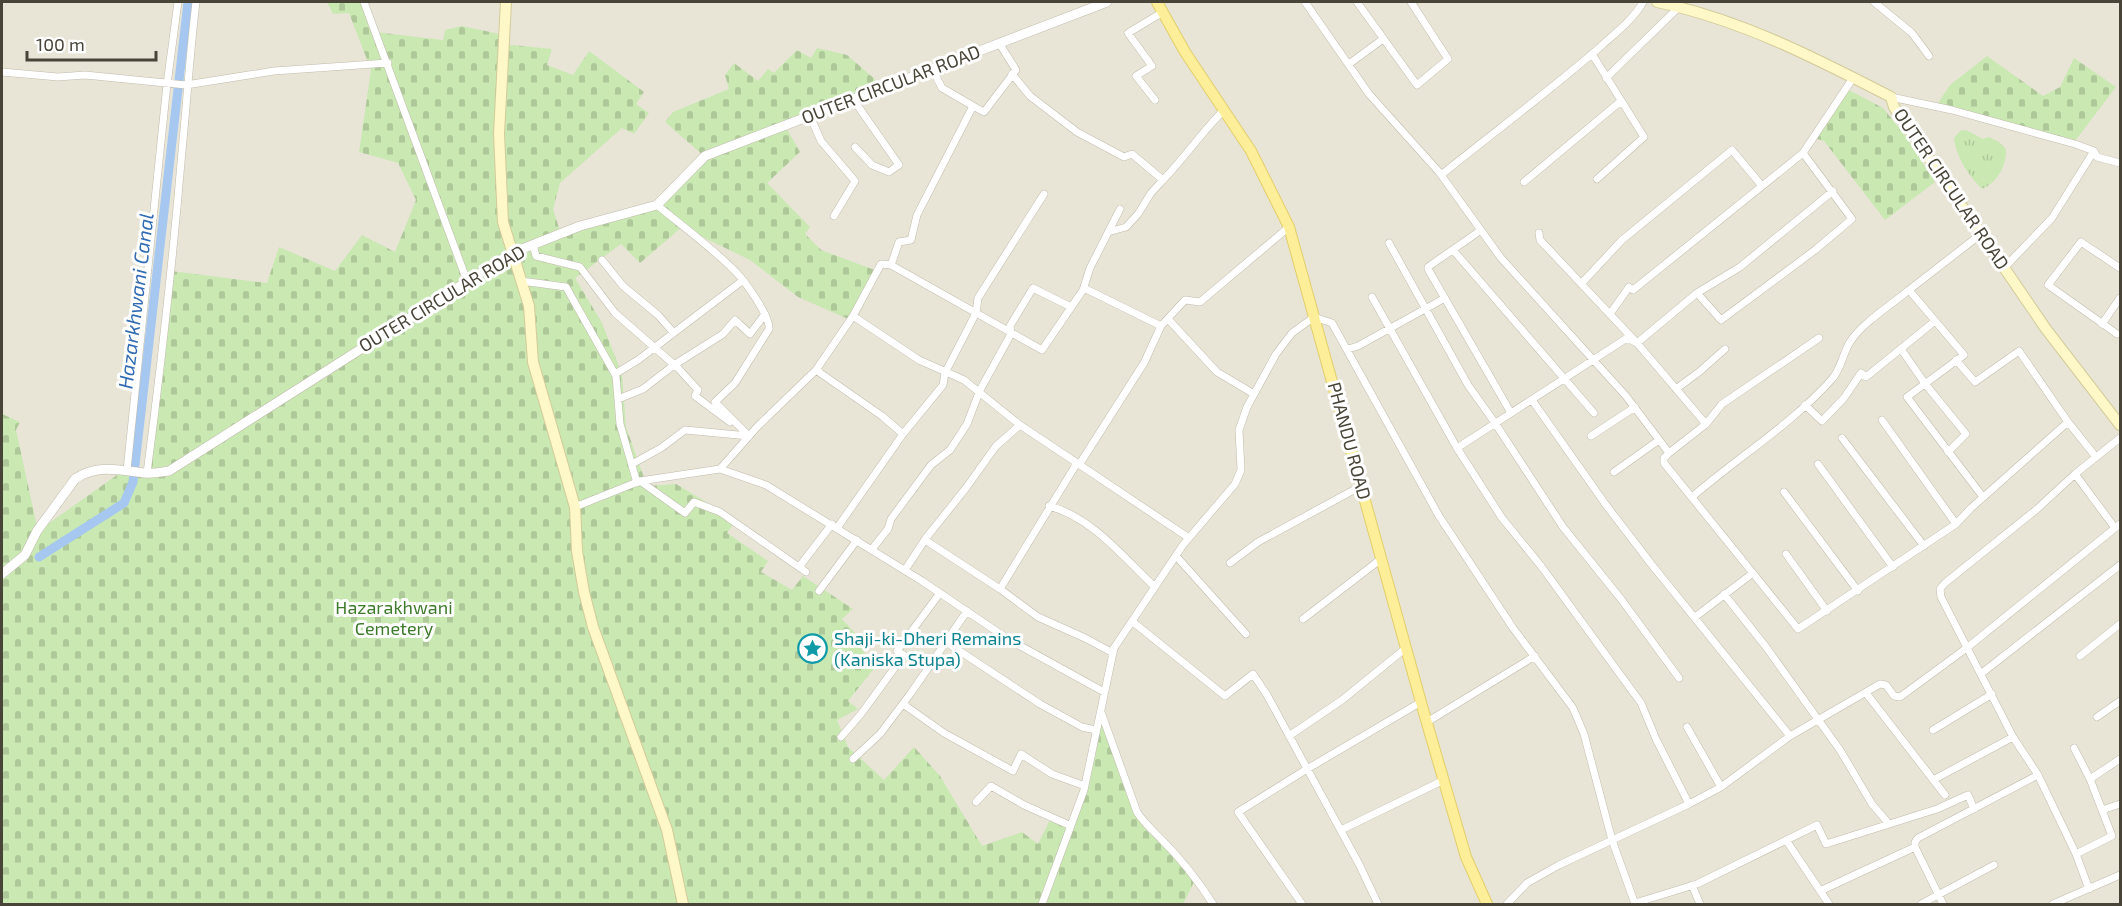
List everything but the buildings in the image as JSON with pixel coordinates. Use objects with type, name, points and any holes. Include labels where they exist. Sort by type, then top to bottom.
[{"type":"main road","points":[[506,2],[499,134],[503,222],[529,306],[534,362],[575,507],[577,551],[593,627],[667,830],[683,904]]},
{"type":"main road","name":"PHANDU ROAD","points":[[1157,2],[1185,52],[1251,151],[1289,227],[1421,702],[1467,857],[1485,904]]},
{"type":"main road","name":"OUTER CIRCULAR ROAD","points":[[1657,2],[1749,28],[1891,97],[1894,107],[2046,329],[2121,425]]},
{"type":"street","points":[[127,470],[178,2]]},
{"type":"street","points":[[147,473],[171,272],[183,150],[186,86],[196,2]]},
{"type":"street","points":[[364,2],[467,280]]},
{"type":"street","name":"OUTER CIRCULAR ROAD","points":[[2,574],[25,555],[38,531],[75,479],[84,472],[100,468],[147,473],[169,471],[512,253],[580,226],[657,205],[705,156],[1107,2]]},
{"type":"street","points":[[1305,2],[1369,94],[1441,175],[1501,258],[1635,407],[1668,453]]},
{"type":"street","points":[[1357,2],[1417,85],[1448,59],[1411,2]]},
{"type":"street","points":[[1441,175],[1592,54],[1640,7],[1642,2]]},
{"type":"street","points":[[1874,2],[1912,33],[1929,56]]},
{"type":"street","points":[[1606,78],[1678,7]]},
{"type":"street","points":[[1155,100],[1136,76],[1152,66],[1128,33],[1163,12]]},
{"type":"street","points":[[1349,64],[1383,39]]},
{"type":"street","points":[[932,69],[942,88],[984,112],[1016,70],[999,43]]},
{"type":"street","points":[[1592,54],[1644,137],[1597,179]]},
{"type":"street","points":[[2,72],[58,77],[85,75],[186,86],[274,71],[388,63]]},
{"type":"street","points":[[1012,74],[1030,96],[1077,132],[1124,157],[1132,154],[1163,180]]},
{"type":"street","points":[[1610,314],[1629,287],[1633,290],[1803,153],[1853,78]]},
{"type":"street","points":[[1891,97],[1952,110],[2075,144],[2094,151],[2097,157],[2121,163]]},
{"type":"street","points":[[853,99],[899,165],[889,172],[872,165],[855,147]]},
{"type":"street","points":[[1524,182],[1621,101]]},
{"type":"street","points":[[891,265],[899,242],[911,240],[917,214],[973,106]]},
{"type":"street","points":[[1108,232],[1126,227],[1138,214],[1151,193],[1189,152],[1200,134],[1224,110]]},
{"type":"street","points":[[810,116],[821,141],[855,181],[834,216]]},
{"type":"street","points":[[1581,284],[1622,240],[1732,150],[1762,186]]},
{"type":"street","points":[[2004,268],[2052,218],[2094,151]]},
{"type":"street","points":[[1697,293],[1721,320],[1815,250],[1852,219],[1803,153]]},
{"type":"street","points":[[1637,343],[1697,293],[1740,267],[1833,191]]},
{"type":"street","points":[[799,567],[835,526],[903,434],[943,385],[945,373],[976,313],[978,298],[1044,194]]},
{"type":"street","points":[[657,205],[736,272],[769,322],[769,329],[735,383],[715,402],[749,436]]},
{"type":"street","points":[[720,470],[749,436],[816,369],[853,316],[881,264],[891,265],[1042,350],[1083,290],[1090,268],[1120,209]]},
{"type":"street","points":[[1000,589],[1046,516],[1049,506],[1144,363],[1161,326],[1185,300],[1200,302],[1289,227]]},
{"type":"street","points":[[1481,230],[1428,269],[1511,413]]},
{"type":"street","points":[[1539,233],[1540,240],[1637,343],[1706,424]]},
{"type":"street","points":[[1692,497],[1733,462],[1756,448],[1805,405],[1833,377],[1851,340],[1864,327],[1981,234]]},
{"type":"street","points":[[2117,334],[2048,285],[2081,242],[2121,268]]},
{"type":"street","points":[[1389,243],[1468,385],[1563,527],[1679,678]]},
{"type":"street","points":[[533,245],[536,256],[580,267],[615,313],[674,365],[698,390],[695,396],[749,436]]},
{"type":"street","points":[[1453,250],[1594,413]]},
{"type":"street","points":[[603,260],[623,286],[658,315],[673,332]]},
{"type":"street","points":[[521,281],[566,287],[615,374],[620,424],[639,482],[685,513],[694,502],[720,512],[806,572]]},
{"type":"street","points":[[615,374],[638,360],[742,281]]},
{"type":"street","points":[[872,549],[888,529],[891,519],[930,465],[950,450],[967,424],[980,391],[1011,334],[1010,326],[1033,288],[1071,307]]},
{"type":"street","points":[[1083,290],[1086,289],[1161,326]]},
{"type":"street","points":[[1909,290],[1964,355],[1907,397],[1983,497]]},
{"type":"street","points":[[1372,297],[1457,448],[1502,518],[1541,566],[1641,703],[1656,739],[1689,804]]},
{"type":"street","points":[[1348,350],[1445,298]]},
{"type":"street","points":[[2102,324],[2121,298]]},
{"type":"street","points":[[618,399],[643,389],[674,365],[723,334],[735,320],[750,334],[765,314]]},
{"type":"street","points":[[853,316],[919,360],[964,380],[1020,425],[1189,538]]},
{"type":"street","points":[[1042,904],[1085,786],[1114,648],[1189,538],[1235,484],[1241,470],[1239,430],[1247,407],[1276,354],[1292,333],[1314,317],[1332,323],[1439,516],[1470,565],[1573,708],[1584,734],[1612,840],[1635,904],[1692,885],[1817,825],[1826,844],[1937,809],[1968,795],[1974,809]]},
{"type":"street","points":[[1168,319],[1216,372],[1254,394]]},
{"type":"street","points":[[1805,405],[1822,421],[1844,398],[1861,373],[1866,377],[1935,321]]},
{"type":"street","points":[[1457,448],[1627,338],[1637,343]]},
{"type":"street","points":[[1819,338],[1722,404],[1706,424],[1664,458],[1664,463],[1798,629],[1956,524],[2068,422]]},
{"type":"street","points":[[1676,389],[1725,349]]},
{"type":"street","points":[[1900,349],[1966,434],[1948,452]]},
{"type":"street","points":[[1956,360],[1975,382],[2019,351],[2068,422],[2096,457]]},
{"type":"street","points":[[816,369],[882,416],[903,434]]},
{"type":"street","points":[[1532,400],[1606,505],[1652,565],[1790,736]]},
{"type":"street","points":[[1591,436],[1635,407]]},
{"type":"street","points":[[1882,420],[1956,524]]},
{"type":"street","points":[[905,570],[996,446],[1020,425]]},
{"type":"street","points":[[632,464],[661,448],[685,430],[749,436]]},
{"type":"street","points":[[1842,438],[1924,546]]},
{"type":"street","points":[[2089,889],[2076,854],[2038,775],[2013,737],[1941,597],[1940,589],[2037,509],[2075,474],[2121,438]]},
{"type":"street","points":[[1614,472],[1659,440]]},
{"type":"street","points":[[1818,464],[1893,567]]},
{"type":"street","points":[[575,507],[639,482],[720,470],[766,485],[872,549],[1008,639],[1104,692]]},
{"type":"street","points":[[1508,904],[1527,883],[1559,865],[1721,787],[1790,736],[1883,683],[1894,696],[1900,697],[1968,646],[2118,526],[2075,474]]},
{"type":"street","points":[[1230,563],[1258,543],[1361,486]]},
{"type":"street","points":[[1784,492],[1858,591]]},
{"type":"street","points":[[1049,506],[1093,528],[1155,587]]},
{"type":"street","points":[[819,591],[857,540]]},
{"type":"street","points":[[925,540],[1038,617],[1113,653]]},
{"type":"street","points":[[1786,554],[1827,611]]},
{"type":"street","points":[[1176,556],[1246,634]]},
{"type":"street","points":[[1304,619],[1381,560]]},
{"type":"street","points":[[1982,674],[2121,565]]},
{"type":"street","points":[[1695,616],[1753,573]]},
{"type":"street","points":[[841,737],[904,656],[897,651],[940,593]]},
{"type":"street","points":[[1724,594],[1766,647],[1840,750],[1872,804],[1889,824]]},
{"type":"street","points":[[853,759],[880,734],[967,611]]},
{"type":"street","points":[[1133,622],[1225,696],[1253,675],[1267,695],[1341,830],[1378,904]]},
{"type":"street","points":[[2080,656],[2121,624]]},
{"type":"street","points":[[946,642],[1040,704],[1082,727],[1096,730]]},
{"type":"street","points":[[1289,736],[1342,700],[1406,648]]},
{"type":"street","points":[[1427,722],[1535,657]]},
{"type":"street","points":[[1866,693],[1945,795]]},
{"type":"street","points":[[1933,730],[1992,694]]},
{"type":"street","points":[[2097,717],[2121,701]]},
{"type":"street","points":[[1302,904],[1238,812],[1421,702]]},
{"type":"street","points":[[903,704],[944,733],[1012,771],[1021,754],[1052,774],[1085,786]]},
{"type":"street","points":[[1100,710],[1137,812],[1145,824],[1184,866],[1213,904]]},
{"type":"street","points":[[1687,727],[1721,787]]},
{"type":"street","points":[[1933,780],[2013,737]]},
{"type":"street","points":[[2074,748],[2090,779],[2112,836],[2076,854]]},
{"type":"street","points":[[2090,779],[2121,759]]},
{"type":"street","points":[[1943,904],[1915,847],[1915,842],[1918,838],[2038,775]]},
{"type":"street","points":[[1341,830],[1444,780]]},
{"type":"street","points":[[976,802],[991,786],[1024,805],[1071,826]]},
{"type":"street","points":[[2102,810],[2121,804]]},
{"type":"street","points":[[1786,840],[1829,904]]},
{"type":"street","points":[[1820,891],[1915,847]]},
{"type":"street","points":[[1921,904],[1995,865]]},
{"type":"street","points":[[2054,904],[2121,875]]},
{"type":"street","points":[[1692,885],[1700,904]]},
{"type":"shaded area","points":[[2,2],[2120,2],[2120,904],[2,904]]},
{"type":"green space","name":"Hazarakhwani Cemetery","points":[[327,2],[364,2],[375,32],[443,40],[445,30],[462,26],[504,35],[504,44],[552,49],[547,65],[573,75],[589,51],[644,92],[636,104],[649,113],[634,134],[622,128],[560,183],[553,209],[561,234],[657,205],[704,156],[665,122],[673,112],[729,89],[725,75],[734,63],[758,81],[768,69],[774,73],[797,50],[811,58],[817,48],[847,55],[884,87],[785,126],[800,152],[767,183],[810,227],[805,234],[821,250],[880,272],[855,322],[798,297],[750,260],[682,227],[640,263],[621,244],[575,278],[602,323],[622,374],[626,427],[647,486],[676,484],[736,520],[727,533],[768,561],[761,572],[792,590],[803,576],[853,609],[842,619],[867,646],[863,651],[876,666],[848,701],[858,709],[837,720],[848,747],[884,780],[914,747],[940,776],[982,846],[1022,832],[1038,844],[1051,818],[1070,830],[1084,790],[1100,709],[1137,812],[1195,880],[1183,904],[2,904],[2,414],[20,422],[16,430],[38,531],[124,470],[147,473],[171,271],[267,283],[279,247],[335,271],[362,235],[395,252],[416,200],[398,163],[359,152],[371,70],[349,13],[333,14]]},
{"type":"green space","points":[[1987,56],[2043,96],[2060,87],[2074,58],[2116,87],[2075,141],[1938,103],[1950,85]]},
{"type":"green space","points":[[1847,89],[1883,108],[1905,135],[1935,182],[1885,220],[1824,141],[1814,138]]},
{"type":"green space","points":[[1966,130],[1983,139],[1989,137],[2006,149],[2005,161],[2000,173],[1982,189],[1963,165],[1955,145],[1954,138],[1960,131]]},
{"type":"waterway","name":"Hazarkhwani Canal","points":[[39,557],[124,503],[133,482],[188,2]]},
{"type":"place","name":"Shaji-ki-Dheri Remains (Kaniska Stupa)","points":[[813,649]]}]
